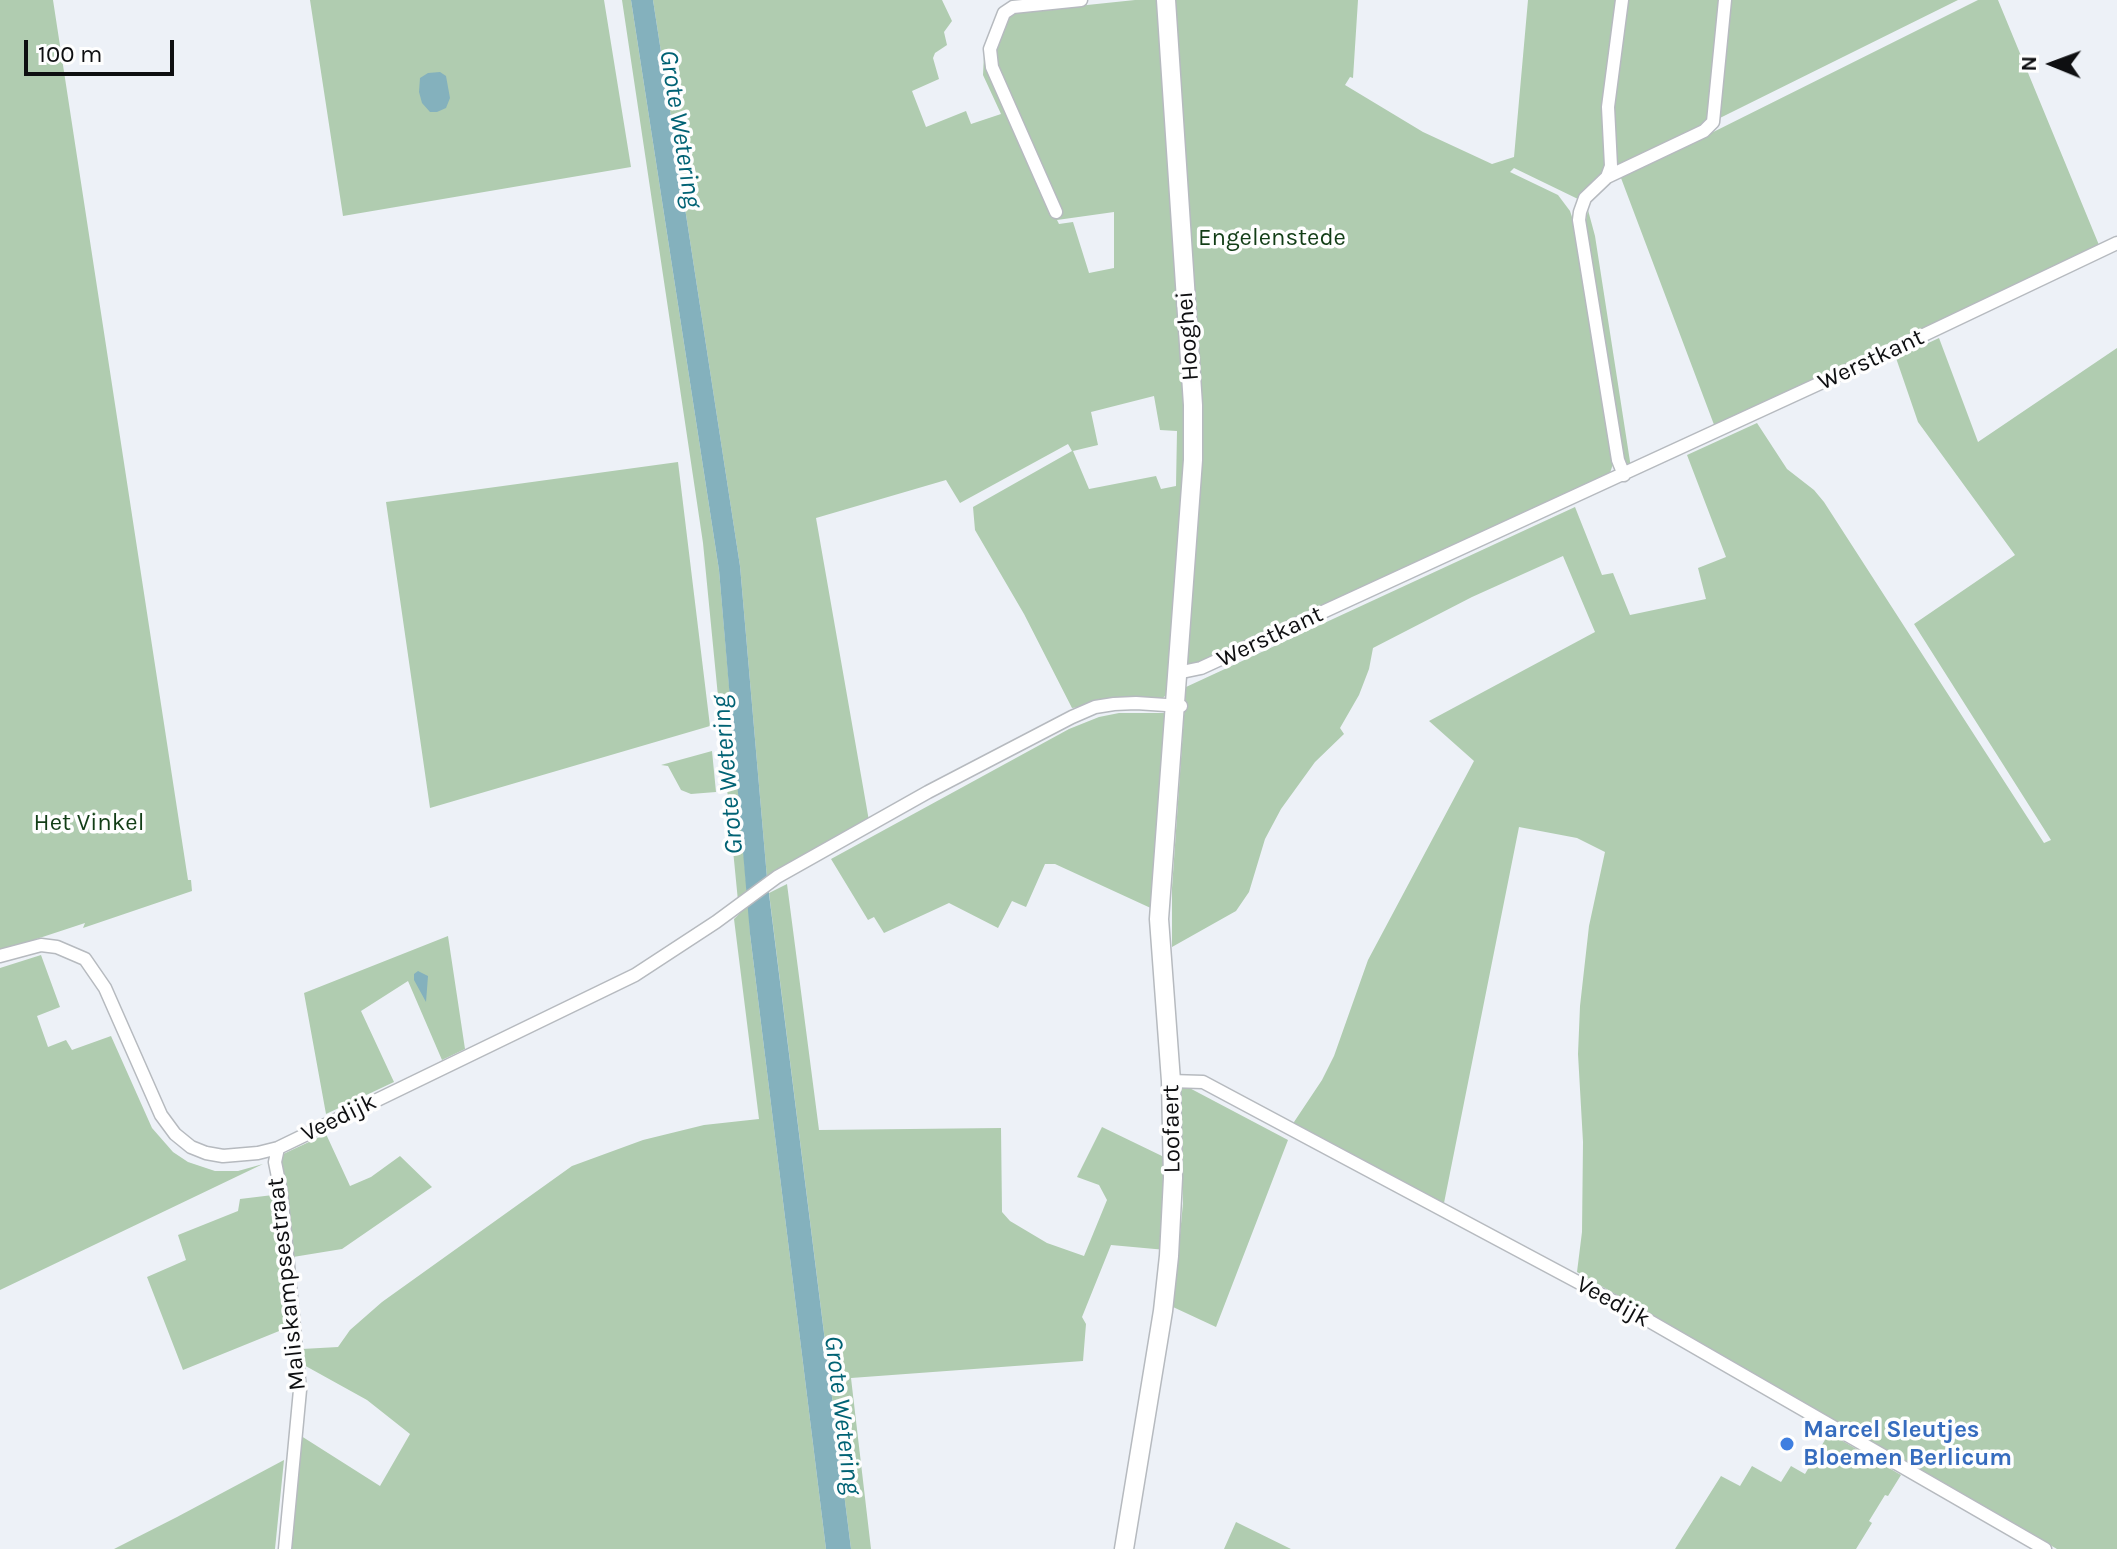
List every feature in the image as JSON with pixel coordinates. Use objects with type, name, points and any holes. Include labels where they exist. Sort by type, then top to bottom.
[{"type":"street","points":[[1056,212],[992,67],[990,49],[1004,13],[1013,7],[1081,0]]},
{"type":"street","name":"Hooghei","points":[[1166,0],[1193,405],[1193,460],[1177,673]]},
{"type":"street","points":[[1607,177],[1611,166],[1608,107],[1622,0]]},
{"type":"street","points":[[1624,475],[1618,460],[1579,220],[1585,198],[1607,177],[1704,131],[1713,122],[1725,0]]},
{"type":"street","name":"Werstkant","points":[[1177,673],[1201,668],[2116,246]]},
{"type":"street","name":"Loofaert","points":[[1124,1549],[1169,1256],[1173,1178],[1171,1081],[1159,919],[1178,706],[1177,673]]},
{"type":"street","name":"Veedijk","points":[[0,956],[41,945],[57,947],[85,959],[105,988],[161,1115],[175,1134],[191,1147],[206,1153],[240,1156],[262,1152],[278,1148],[635,975],[777,877],[928,792],[1072,717],[1095,707],[1114,704],[1178,706]]},
{"type":"street","name":"Veedijk","points":[[1171,1081],[1203,1082],[1563,1274],[1773,1391],[2045,1549]]},
{"type":"street","name":"Maliskampsestraat","points":[[278,1148],[275,1162],[281,1192],[300,1390],[285,1549]]},
{"type":"street","name":"Maliskampsestraat","points":[[262,1152],[275,1162]]},
{"type":"green space","name":"Het Vinkel","points":[[0,0],[53,0],[192,891],[83,928],[85,923],[0,951]]},
{"type":"green space","points":[[310,0],[604,0],[631,167],[343,216]]},
{"type":"green space","points":[[622,0],[631,0],[719,570],[747,892],[738,901],[703,543]]},
{"type":"green space","name":"Engelenstede","points":[[653,0],[942,0],[952,21],[944,32],[947,45],[933,58],[939,79],[912,91],[926,127],[966,111],[971,124],[1001,114],[983,75],[984,55],[1001,14],[1135,0],[1358,0],[1353,78],[1350,77],[1345,85],[1423,132],[1492,164],[1514,157],[1528,0],[1958,0],[1617,169],[1614,51],[1609,166],[1580,200],[1514,168],[1510,172],[1558,195],[1570,211],[1575,226],[1614,461],[1610,473],[1602,480],[1190,671],[1163,698],[1072,708],[1024,614],[975,530],[973,507],[1072,451],[1068,444],[960,503],[946,480],[816,518],[869,821],[767,878],[740,566]],"holes":[[[1114,212],[1114,268],[1089,273],[1073,222],[1059,224],[1057,220]],[[1154,396],[1160,430],[1177,431],[1176,486],[1161,489],[1156,476],[1089,489],[1073,451],[1098,445],[1091,412]]]},
{"type":"green space","points":[[1978,0],[1998,0],[2099,245],[1716,430],[1621,178]]},
{"type":"green space","points":[[1588,210],[1595,236],[1631,468],[1624,460],[1584,230]]},
{"type":"green space","points":[[1939,338],[1978,442],[2117,348],[2117,1549],[2057,1549],[1577,1272],[1582,1232],[1583,1142],[1578,1054],[1580,1006],[1589,926],[1605,852],[1577,838],[1519,827],[1444,1203],[1292,1125],[1334,1056],[1368,960],[1474,761],[1429,721],[1595,632],[1563,556],[1472,597],[1373,648],[1359,695],[1340,728],[1344,734],[1315,762],[1281,809],[1265,839],[1249,892],[1236,911],[1172,947],[1172,888],[1186,687],[1575,507],[1602,575],[1613,573],[1630,615],[1706,599],[1698,568],[1726,557],[1687,455],[1757,423],[1787,469],[1824,502],[2044,843],[2051,840],[1914,624],[2015,555],[1918,422],[1896,358]]},
{"type":"green space","points":[[678,462],[710,726],[430,808],[386,502]]},
{"type":"green space","points":[[1119,713],[1168,713],[1155,910],[1055,864],[1045,864],[1026,907],[1012,901],[998,928],[949,903],[884,933],[874,917],[868,920],[831,859],[1069,729]]},
{"type":"green space","points":[[712,751],[716,792],[691,794],[681,790],[668,766],[661,765]]},
{"type":"green space","points":[[787,884],[819,1130],[1001,1128],[1002,1212],[1010,1221],[1047,1243],[1084,1256],[1107,1200],[1099,1185],[1077,1177],[1102,1127],[1162,1156],[1168,1164],[1166,1250],[1111,1245],[1082,1317],[1086,1324],[1083,1361],[851,1378],[871,1549],[851,1549],[769,893]]},
{"type":"green space","points":[[749,904],[750,934],[826,1549],[288,1549],[298,1434],[380,1486],[410,1434],[367,1400],[302,1364],[302,1349],[338,1347],[350,1330],[382,1302],[572,1166],[643,1140],[704,1125],[759,1119],[734,919]]},
{"type":"green space","points":[[448,936],[465,1049],[442,1060],[408,981],[361,1011],[394,1082],[326,1114],[304,993]]},
{"type":"green space","points":[[41,955],[60,1007],[37,1016],[48,1047],[66,1040],[72,1050],[111,1036],[152,1128],[173,1152],[188,1162],[215,1171],[238,1171],[263,1164],[0,1290],[0,968]]},
{"type":"green space","points":[[1180,1083],[1288,1140],[1216,1327],[1173,1307],[1183,1203]]},
{"type":"green space","points":[[326,1134],[350,1186],[371,1177],[400,1156],[432,1187],[342,1249],[293,1257],[279,1156]]},
{"type":"green space","points":[[273,1195],[289,1327],[183,1370],[147,1277],[186,1260],[178,1235],[238,1211],[240,1199]]},
{"type":"green space","points":[[1829,1433],[1901,1475],[1869,1521],[1872,1523],[1856,1549],[1675,1549],[1721,1476],[1740,1486],[1752,1466],[1781,1482],[1791,1466],[1805,1474]]},
{"type":"green space","points":[[284,1460],[275,1549],[114,1549],[177,1517]]},
{"type":"green space","points":[[1236,1522],[1291,1549],[1224,1549]]},
{"type":"water","points":[[631,0],[653,0],[740,566],[767,878],[851,1549],[826,1549],[750,934],[719,570]]},
{"type":"water","points":[[440,72],[446,76],[450,98],[446,108],[430,112],[422,103],[420,78],[428,73]]},
{"type":"water","points":[[418,971],[428,976],[426,1002],[414,980],[414,974]]},
{"type":"place","name":"Marcel Sleutjes Bloemen Berlicum","points":[[1787,1444]]},
{"type":"water label","name":"Grote Wetering","points":[[680,129]]},
{"type":"water label","name":"Grote Wetering","points":[[728,775]]},
{"type":"water label","name":"Grote Wetering","points":[[842,1415]]}]
